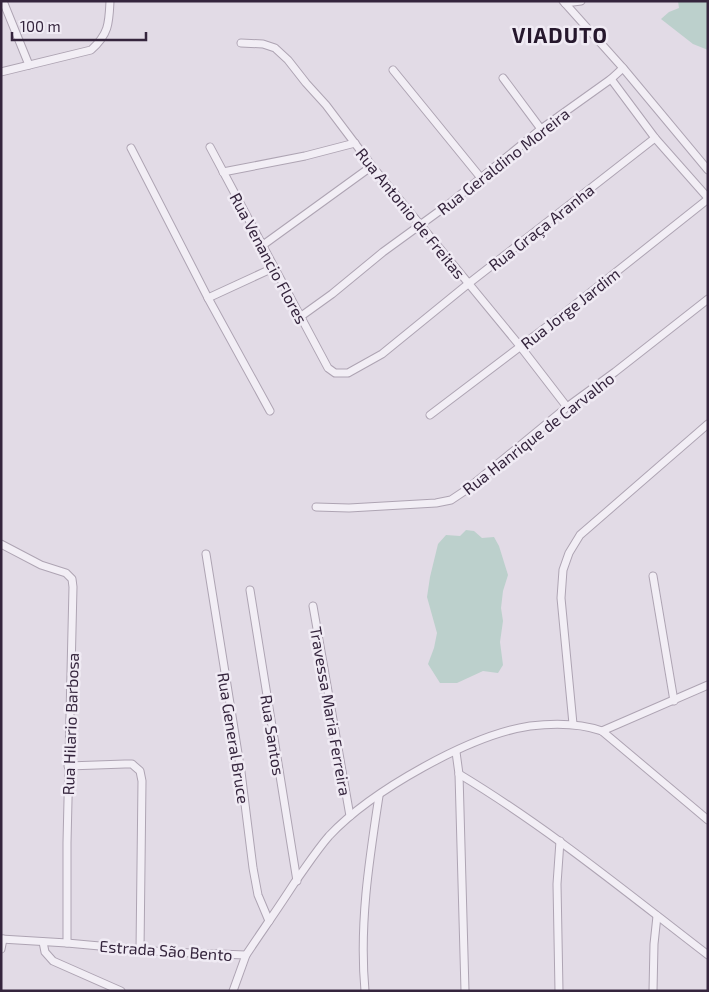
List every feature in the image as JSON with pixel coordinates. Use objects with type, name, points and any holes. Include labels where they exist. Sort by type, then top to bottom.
[{"type":"street","points":[[3,1],[29,65]]},
{"type":"street","points":[[1,72],[91,50],[105,35],[109,23],[110,1]]},
{"type":"street","points":[[564,2],[581,1]]},
{"type":"street","points":[[564,2],[623,68],[708,170]]},
{"type":"street","name":"Rua Antonio de Freitas","points":[[241,43],[263,44],[275,48],[288,60],[372,166],[520,346],[567,407]]},
{"type":"street","name":"Rua Geraldino Moreira","points":[[300,317],[421,225],[541,129],[611,79],[623,68]]},
{"type":"street","points":[[393,70],[481,178]]},
{"type":"street","points":[[503,78],[541,129]]},
{"type":"street","points":[[611,79],[655,138],[708,199]]},
{"type":"street","name":"Rua Graça Aranha","points":[[328,368],[335,373],[348,372],[382,354],[468,284],[655,138]]},
{"type":"street","points":[[223,172],[305,156],[355,143]]},
{"type":"street","name":"Rua Venancio Flores","points":[[210,147],[328,368]]},
{"type":"street","points":[[131,148],[208,298],[270,411]]},
{"type":"street","points":[[263,245],[372,166]]},
{"type":"street","name":"Rua Jorge Jardim","points":[[430,415],[708,199]]},
{"type":"street","points":[[208,298],[273,268]]},
{"type":"street","name":"Rua Hanrique de Carvalho","points":[[316,507],[365,507],[436,503],[450,500],[466,490],[567,407],[708,299]]},
{"type":"street","points":[[573,724],[561,598],[563,570],[568,553],[580,535],[708,424]]},
{"type":"street","name":"Rua Hilario Barbosa","points":[[4,546],[66,573],[72,579],[74,597],[68,766],[66,943]]},
{"type":"street","name":"Rua General Bruce","points":[[206,554],[241,772],[253,868],[258,895],[268,922]]},
{"type":"street","points":[[653,576],[674,701]]},
{"type":"street","name":"Rua Santos","points":[[250,590],[297,881]]},
{"type":"street","name":"Travessa Maria Ferreira","points":[[313,606],[350,816]]},
{"type":"street","points":[[708,685],[602,732],[708,820]]},
{"type":"street","name":"Estrada São Bento","points":[[2,939],[140,950],[246,955],[313,856],[330,836],[350,816],[408,775],[486,738],[529,726],[573,724],[588,726],[602,732]]},
{"type":"street","points":[[456,752],[459,774],[465,991]]},
{"type":"street","points":[[68,766],[125,764],[136,766],[140,771],[142,781],[140,950]]},
{"type":"street","points":[[459,774],[524,815],[560,841],[708,955]]},
{"type":"street","points":[[365,991],[363,930],[365,890],[379,796]]},
{"type":"street","points":[[559,991],[557,884],[560,841]]},
{"type":"street","points":[[653,991],[654,944],[657,916]]},
{"type":"street","points":[[1,949],[2,939]]},
{"type":"street","points":[[43,942],[45,952],[52,961],[121,991]]},
{"type":"street","points":[[232,991],[246,955]]},
{"type":"shaded area","points":[[678,1],[708,1],[708,50],[693,44],[661,19],[669,12],[679,8]]},
{"type":"shaded area","points":[[466,530],[474,531],[482,538],[494,537],[499,546],[508,575],[503,591],[501,608],[503,621],[500,642],[503,665],[498,673],[483,671],[457,683],[440,683],[428,664],[437,633],[427,597],[430,577],[438,544],[446,535],[460,536]]},
{"type":"district","name":"VIADUTO","points":[[560,34]]}]
